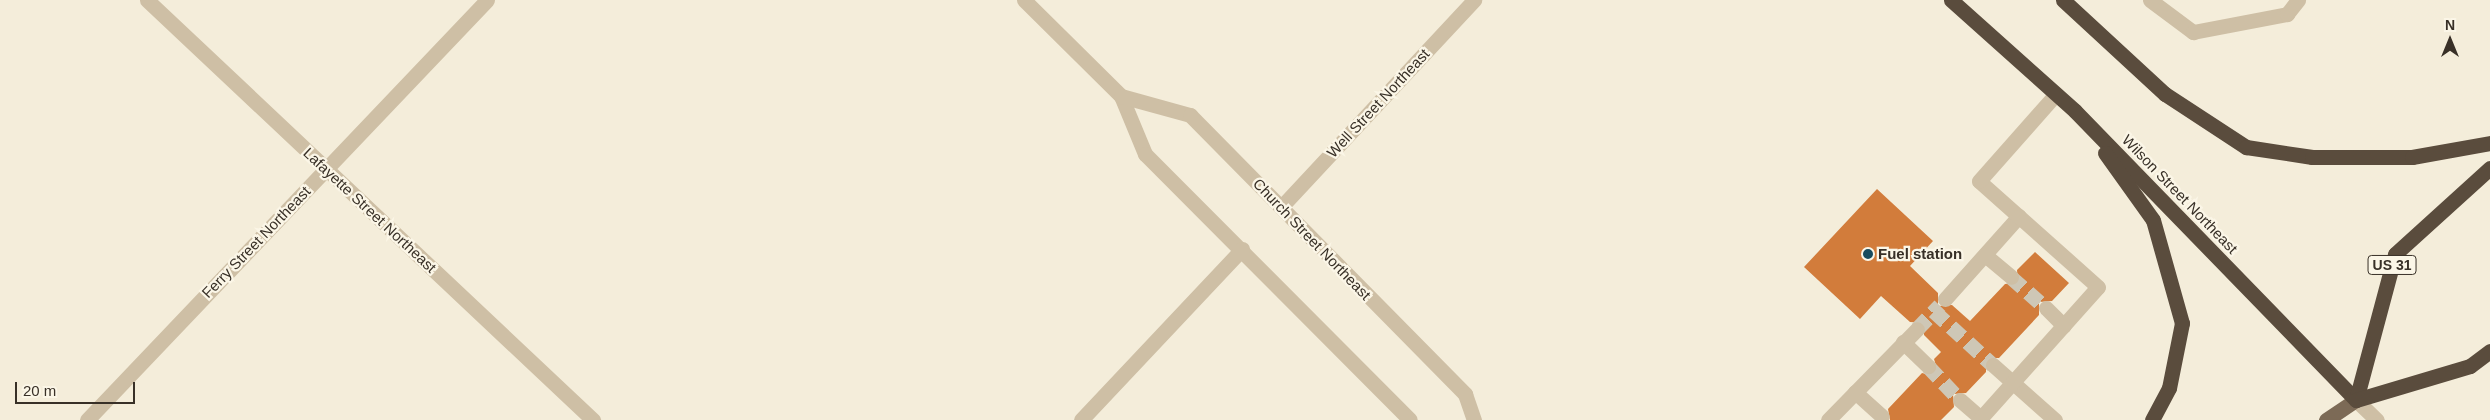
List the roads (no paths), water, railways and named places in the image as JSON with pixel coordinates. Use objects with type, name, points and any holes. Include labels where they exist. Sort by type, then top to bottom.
[{"type":"highway","name":"Wilson Street Northeast","points":[[1951,0],[2076,111],[2356,400]]},
{"type":"highway","points":[[2063,0],[2165,94],[2246,147],[2312,157],[2412,157],[2490,143]]},
{"type":"highway","points":[[2076,111],[2153,220],[2182,323],[2169,388],[2152,420]]},
{"type":"highway","name":"US 31","points":[[2356,400],[2395,254],[2490,168]]},
{"type":"highway","points":[[2356,400],[2470,366],[2490,351]]},
{"type":"main road","points":[[2326,420],[2356,400]]},
{"type":"street","name":"Lafayette Street Northeast","points":[[146,0],[593,420]]},
{"type":"street","name":"Ferry Street Northeast","points":[[87,420],[487,0]]},
{"type":"street","name":"Church Street Northeast","points":[[1024,0],[1121,96],[1146,154],[1410,420]]},
{"type":"street","name":"Well Street Northeast","points":[[1282,206],[1474,0]]},
{"type":"street","points":[[2150,0],[2193,32],[2287,14],[2298,0]]},
{"type":"street","points":[[1960,400],[1980,419],[2098,287],[1979,181],[2056,94]]},
{"type":"street","name":"Church Street Northeast","points":[[1121,96],[1190,115],[1282,206],[1465,394],[1474,420]]},
{"type":"street","points":[[1945,299],[2019,216]]},
{"type":"street","points":[[1081,420],[1242,249]]},
{"type":"street","points":[[1986,255],[2011,277]]},
{"type":"street","points":[[2046,308],[2064,326]]},
{"type":"street","points":[[1828,420],[1917,328]]},
{"type":"street","points":[[1903,342],[1928,366]]},
{"type":"street","points":[[1993,365],[2055,420]]},
{"type":"street","points":[[1855,392],[1882,416]]},
{"type":"street","name":"Wilson Street Northeast","points":[[2356,400],[2377,420]]},
{"type":"tunnel","points":[[2011,277],[2046,308]]},
{"type":"tunnel","points":[[1917,329],[1940,305]]},
{"type":"tunnel","points":[[1934,311],[1993,365]]},
{"type":"tunnel","points":[[1928,366],[1960,400]]},
{"type":"place","name":"Fuel station","points":[[1868,254]]}]
